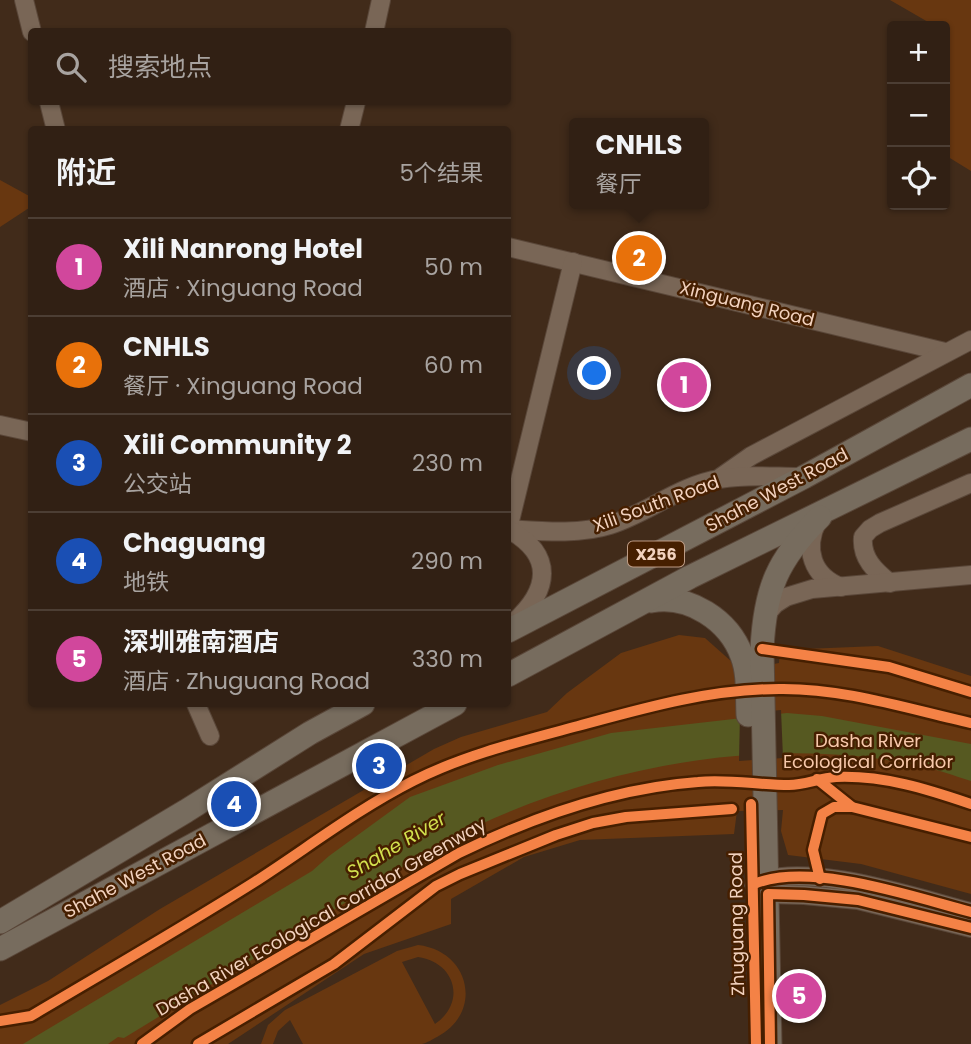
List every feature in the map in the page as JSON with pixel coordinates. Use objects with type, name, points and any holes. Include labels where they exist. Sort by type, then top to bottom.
[{"type":"main road","name":"Shahe West Road","points":[[511,627],[804,477],[971,385]]},
{"type":"main road","name":"X256","points":[[511,673],[642,603],[971,439]]},
{"type":"main road","name":"Zhuguang Road","points":[[770,1044],[754,673],[768,596],[779,569],[791,549],[820,517]]},
{"type":"main road","name":"Zhuguang Road","points":[[642,603],[662,599],[698,607],[727,631],[754,673]]},
{"type":"main road","name":"Shahe West Road","points":[[2,920],[186,811],[310,733],[358,707]]},
{"type":"main road","name":"Shahe West Road","points":[[0,949],[449,707]]},
{"type":"main road","name":"Zhuguang Road","points":[[756,1044],[763,886]]},
{"type":"street","points":[[24,0],[31,28]]},
{"type":"street","points":[[375,28],[382,0]]},
{"type":"street","points":[[50,105],[55,126]]},
{"type":"street","points":[[350,126],[355,105]]},
{"type":"street","name":"Xinguang Road","points":[[511,248],[945,352]]},
{"type":"street","points":[[511,517],[573,262]]},
{"type":"street","points":[[718,479],[751,456],[971,340]]},
{"type":"street","points":[[0,425],[28,431]]},
{"type":"street","name":"Xili South Road","points":[[511,529],[599,528],[622,521],[684,490],[718,479],[804,477]]},
{"type":"street","points":[[890,583],[870,564],[864,554],[863,537],[880,523],[971,483]]},
{"type":"street","points":[[841,503],[820,517],[810,542],[813,562],[824,579],[841,587]]},
{"type":"street","points":[[511,531],[532,546],[543,568],[543,581],[534,601],[511,626]]},
{"type":"street","points":[[763,617],[775,604],[798,592],[971,575]]},
{"type":"street","points":[[197,707],[210,736]]},
{"type":"street","points":[[763,886],[806,877],[852,883],[971,912]]},
{"type":"street","points":[[763,886],[858,900],[971,928]]},
{"type":"green space","points":[[890,0],[971,0],[971,171],[950,158],[950,21],[926,21]]},
{"type":"green space","points":[[0,180],[28,195],[28,209],[0,227]]},
{"type":"green space","name":"Dasha River Ecological Corridor","points":[[679,635],[705,638],[741,670],[779,663],[780,650],[878,646],[971,676],[971,894],[861,864],[788,855],[781,831],[783,810],[737,811],[734,834],[580,840],[524,857],[451,899],[451,924],[364,954],[228,1044],[0,1044],[0,1005],[48,981],[160,909],[434,749],[461,737],[547,712],[567,693],[621,653]]},
{"type":"green space","points":[[418,945],[436,950],[450,958],[459,970],[465,984],[461,1013],[452,1026],[437,1037],[422,1044],[303,1044],[290,1020],[278,1031],[273,1044],[261,1044],[268,1025],[285,1010],[397,951]],"holes":[[[418,957],[441,966],[448,975],[453,994],[451,1005],[435,1024],[402,962]]]},
{"type":"water","name":"Shahe River","points":[[787,713],[822,716],[971,744],[971,781],[920,766],[865,757],[808,753],[694,761],[638,771],[582,786],[529,804],[442,844],[124,1038],[118,1037],[108,1044],[23,1044],[312,871],[410,797],[498,765],[611,733]]},
{"type":"pier","points":[[781,710],[783,758],[739,761],[740,714]]},
{"type":"cycle path","points":[[762,649],[889,667],[971,692]]},
{"type":"cycle path","points":[[0,1021],[31,1016],[226,900],[392,792],[432,772],[494,749],[652,706],[753,690],[828,692],[876,700],[971,723]]},
{"type":"cycle path","name":"Dasha River Ecological Corridor Greenway","points":[[142,1044],[190,1009],[459,853],[575,806],[667,785],[721,781],[789,785],[836,777],[888,781],[971,804]]},
{"type":"cycle path","points":[[817,779],[852,807],[971,837]]},
{"type":"cycle path","points":[[751,804],[756,1044]]},
{"type":"cycle path","points":[[820,879],[813,850],[822,814],[834,807],[852,807]]},
{"type":"cycle path","points":[[198,1044],[334,964],[436,886],[460,874],[593,823],[626,817],[732,809]]},
{"type":"cycle path","points":[[754,884],[777,878],[832,879],[892,890],[971,912]]},
{"type":"cycle path","points":[[770,1044],[768,894],[858,900],[971,928]]},
{"type":"place","name":"CNHLS","points":[[639,258]]},
{"type":"place","name":"Xili Nanrong Hotel","points":[[684,385]]},
{"type":"place","name":"Xili Community 2","points":[[379,766]]},
{"type":"place","name":"Chaguang","points":[[234,804]]},
{"type":"place","name":"深圳雅南酒店","points":[[799,996]]}]
